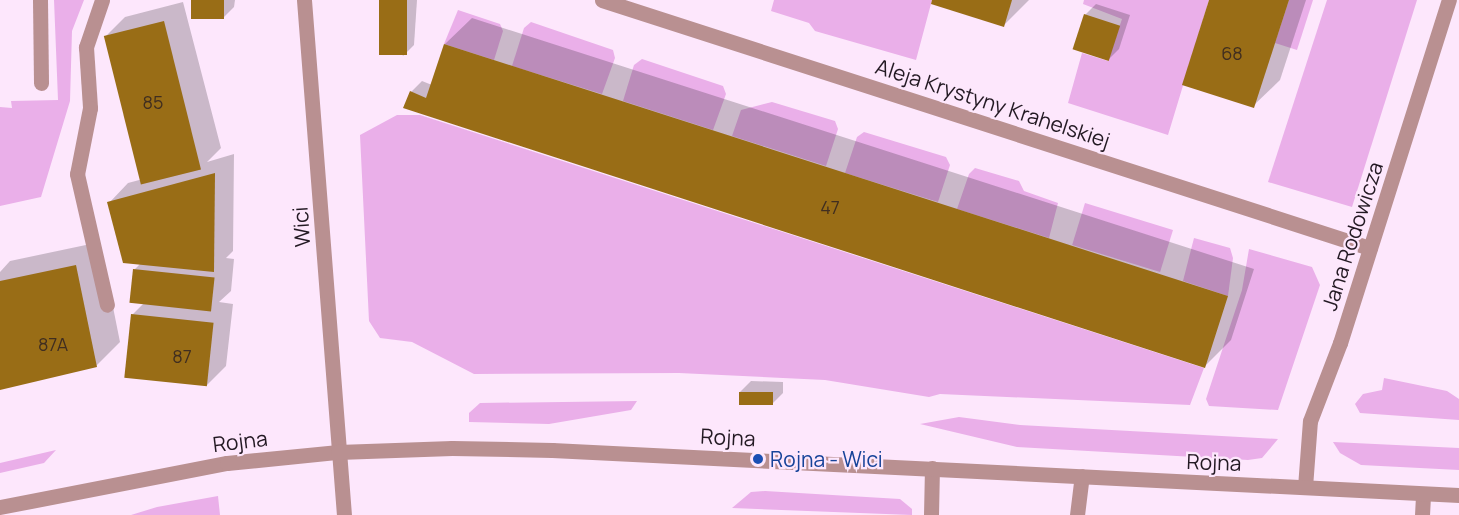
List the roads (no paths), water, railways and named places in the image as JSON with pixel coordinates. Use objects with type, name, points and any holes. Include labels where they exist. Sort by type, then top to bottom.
[{"type":"street","points":[[40,0],[41,83]]},
{"type":"street","points":[[102,0],[86,47],[90,108],[77,174],[107,305]]},
{"type":"street","name":"Wici","points":[[304,0],[344,515]]},
{"type":"street","name":"Aleja Krystyny Krahelskiej","points":[[602,0],[1370,248]]},
{"type":"street","name":"Jana Rodowicza","points":[[1305,487],[1310,421],[1370,248],[1449,0]]},
{"type":"street","name":"Rojna","points":[[0,507],[202,467],[338,452],[542,449],[1459,495]]},
{"type":"street","points":[[931,515],[932,468]]},
{"type":"street","points":[[1077,515],[1082,477]]},
{"type":"street","points":[[1422,515],[1423,494]]},
{"type":"place","name":"Rojna - Wici","points":[[758,459]]}]
